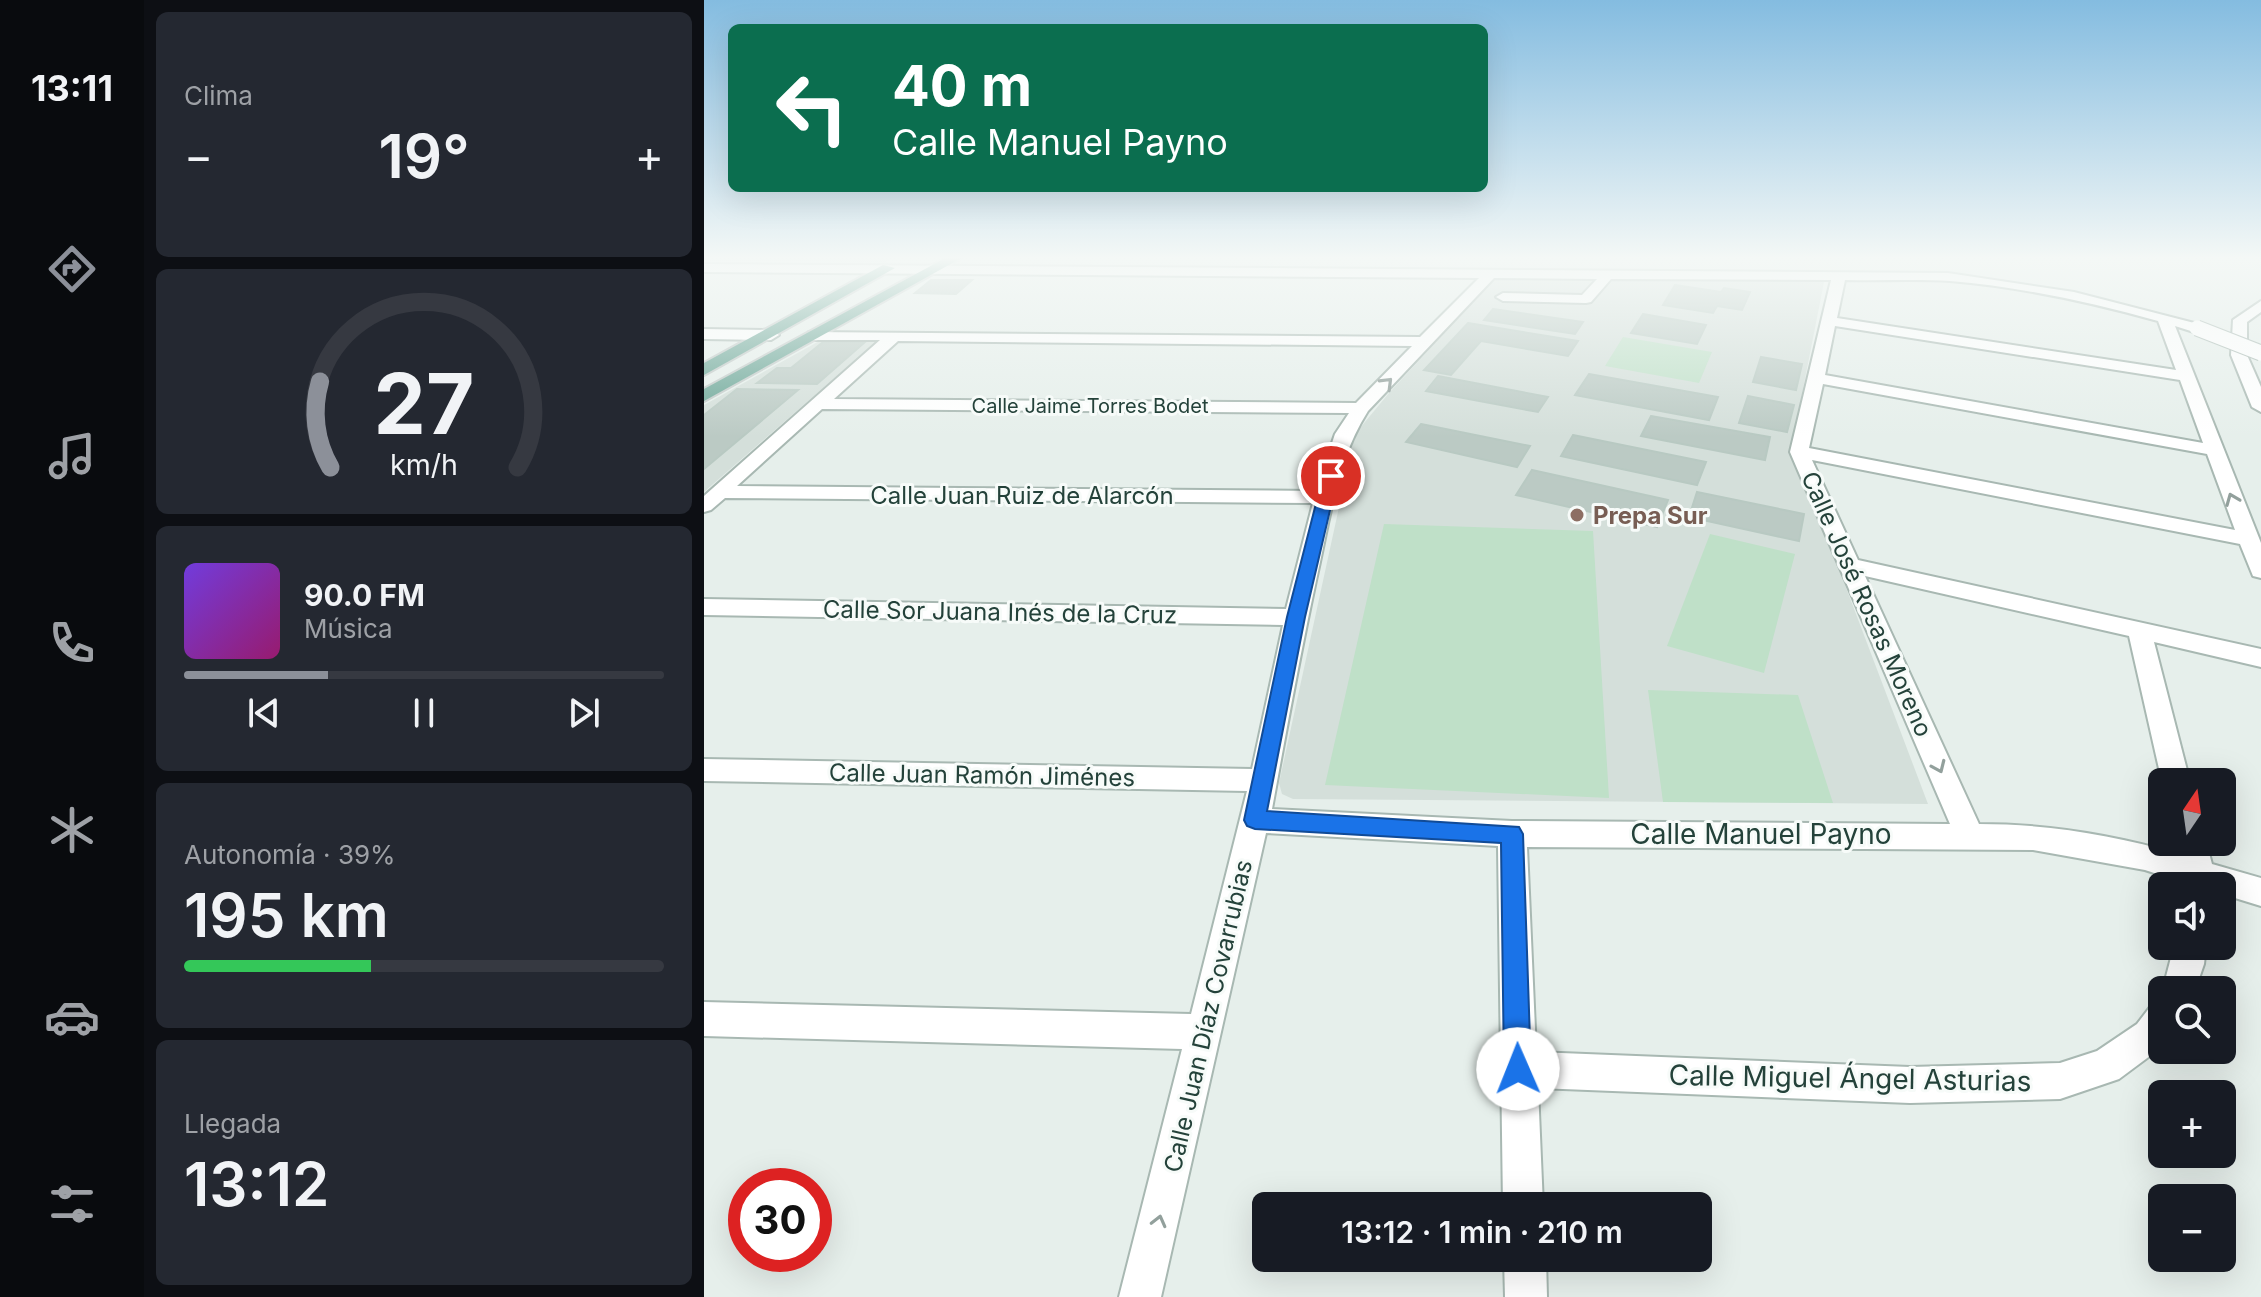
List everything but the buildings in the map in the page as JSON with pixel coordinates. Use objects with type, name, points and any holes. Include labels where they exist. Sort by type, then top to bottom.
[{"type":"main road","points":[[704,370],[801,317]]},
{"type":"main road","points":[[704,382],[817,317]]},
{"type":"main road","points":[[704,396],[843,317]]},
{"type":"street","name":"Calle Juan Díaz Covarrubias","points":[[1140,1297],[1255,820],[1261,780],[1324,497],[1344,434],[1361,408],[1451,317]]},
{"type":"street","name":"Calle José Rosas Moreno","points":[[1831,317],[1799,452],[1969,834]]},
{"type":"street","points":[[2164,317],[2261,353]]},
{"type":"street","points":[[2164,317],[2261,571]]},
{"type":"street","points":[[2245,317],[2240,320],[2239,355],[2261,407]]},
{"type":"street","points":[[1830,321],[2184,376]]},
{"type":"street","points":[[704,334],[771,335]]},
{"type":"street","points":[[814,335],[1427,342]]},
{"type":"street","points":[[712,499],[894,336]]},
{"type":"street","points":[[1816,378],[2213,450]]},
{"type":"street","name":"Calle Jaime Torres Bodet","points":[[818,404],[1361,408]]},
{"type":"street","points":[[1799,452],[2248,539]]},
{"type":"street","name":"Calle Juan Ruiz de Alarcón","points":[[712,499],[1324,497]]},
{"type":"street","points":[[1849,565],[2261,658]]},
{"type":"street","name":"Calle Sor Juana Inés de la Cruz","points":[[704,607],[1296,617]]},
{"type":"street","points":[[2139,630],[2173,768]]},
{"type":"street","name":"Calle Juan Ramón Jiménes","points":[[704,770],[1261,780]]},
{"type":"street","name":"Calle Manuel Payno","points":[[1255,820],[1512,834],[1969,834],[2033,837],[2095,846],[2176,872]]},
{"type":"street","points":[[1512,834],[1522,1192]]},
{"type":"street","name":"Calle Manuel Payno","points":[[2236,887],[2261,892]]},
{"type":"street","points":[[704,1019],[1205,1032]]},
{"type":"street","name":"Calle Miguel Ángel Asturias","points":[[1518,1069],[1910,1085],[2060,1081],[2106,1066],[2148,1037]]},
{"type":"street","points":[[1525,1272],[1526,1297]]},
{"type":"shaded area","name":"Prepa Sur","points":[[1459,317],[1817,317],[1792,445],[1928,804],[1293,799],[1282,794],[1279,783],[1353,443],[1360,428]]},
{"type":"shaded area","points":[[823,339],[878,340],[704,492],[704,405]]},
{"type":"green space","points":[[1623,337],[1712,352],[1699,383],[1605,366]]},
{"type":"green space","points":[[1384,524],[1593,531],[1609,798],[1325,785]]},
{"type":"green space","points":[[1710,534],[1795,554],[1764,673],[1667,646]]},
{"type":"green space","points":[[1648,690],[1798,695],[1833,803],[1663,802]]},
{"type":"place","name":"Prepa Sur","points":[[1577,515]]},
{"type":"route","points":[[1331,476],[1296,617],[1255,820],[1512,834],[1518,1069]]}]
